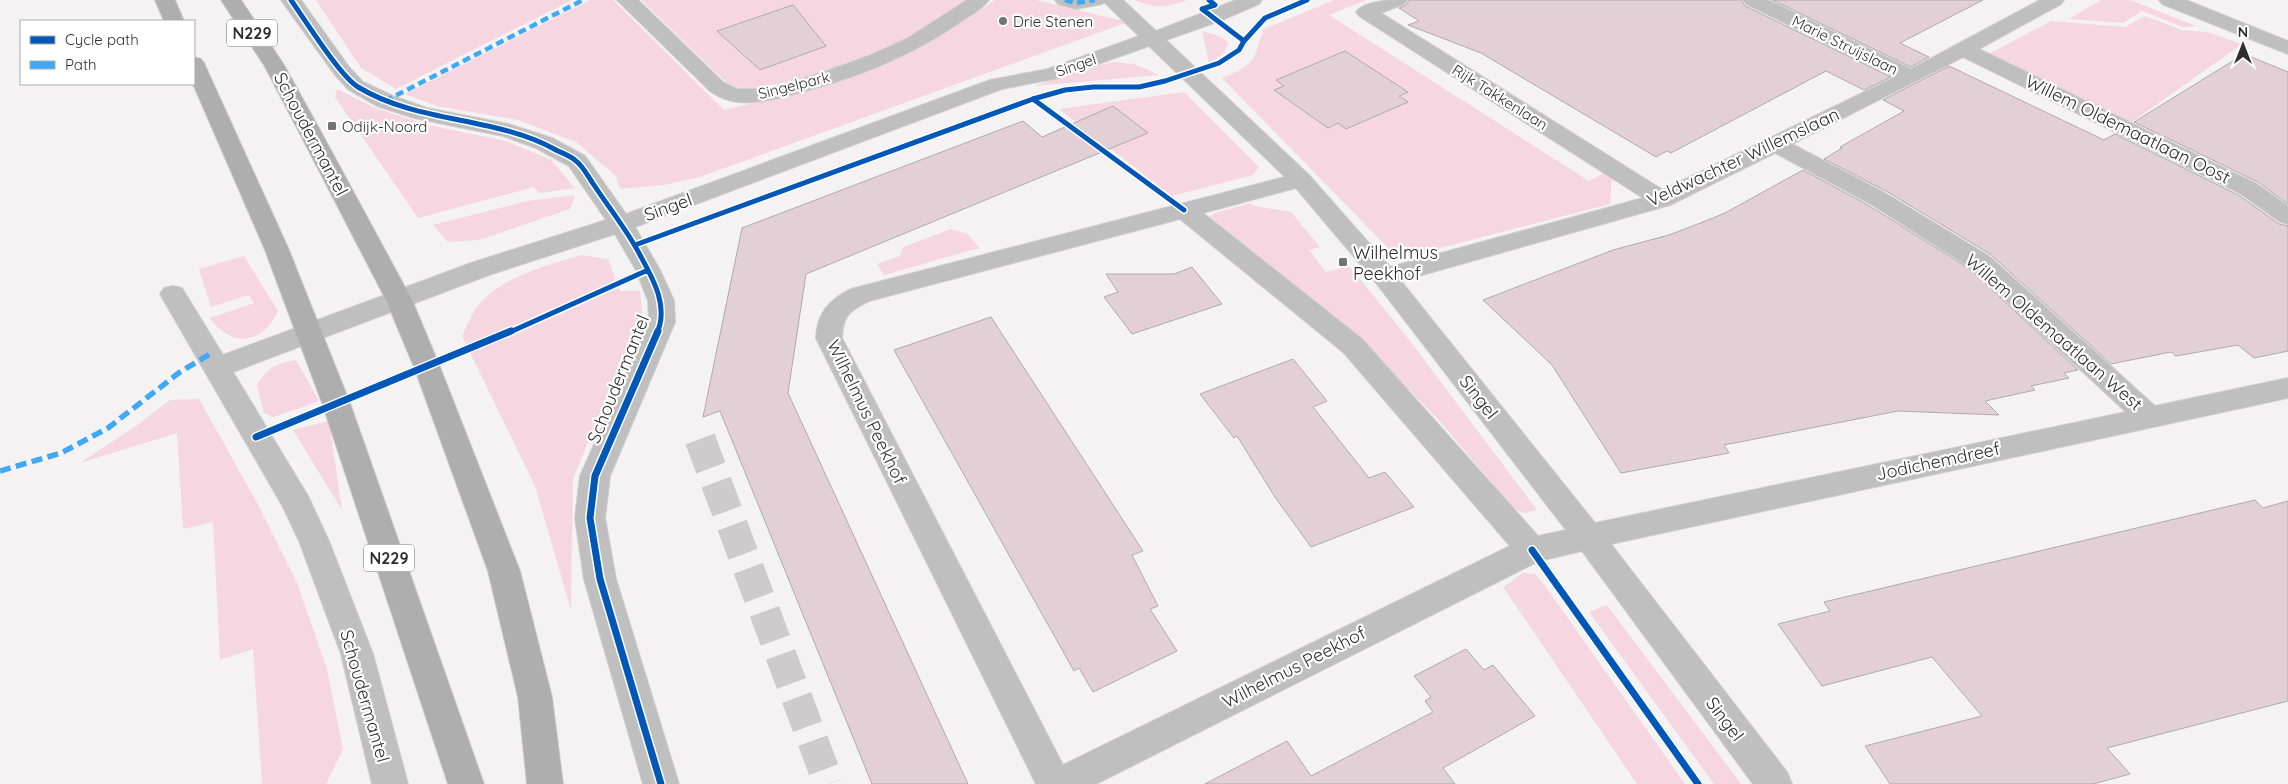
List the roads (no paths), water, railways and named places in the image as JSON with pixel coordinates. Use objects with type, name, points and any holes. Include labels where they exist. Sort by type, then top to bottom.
[{"type":"main road","points":[[164,0],[174,20]]},
{"type":"main road","name":"Schoudermantel","points":[[231,0],[274,65],[399,300],[470,476],[504,571],[535,697],[545,784]]},
{"type":"main road","name":"N229","points":[[195,66],[277,250],[336,403],[466,784]]},
{"type":"street","name":"Schoudermantel","points":[[291,0],[342,72],[356,86],[385,101],[422,114],[508,132],[544,143],[577,161],[635,245],[648,270],[661,301],[662,322],[594,476],[590,518],[600,579],[661,784]]},
{"type":"street","name":"Singelpark","points":[[627,0],[717,87],[726,93],[739,96],[757,95],[810,82],[882,58],[915,42],[957,17],[979,0]]},
{"type":"street","points":[[1065,0],[1076,3],[1095,0]]},
{"type":"street","points":[[1112,0],[1146,31]]},
{"type":"street","name":"Singel","points":[[309,334],[480,269],[620,224],[996,84],[1052,74],[1146,31],[1172,12],[1205,0]]},
{"type":"street","name":"Singel","points":[[1146,31],[1213,17],[1252,0]]},
{"type":"street","name":"Rijk Takkenlaan","points":[[1397,0],[1366,12],[1662,200]]},
{"type":"street","name":"Marie Struijslaan","points":[[1753,0],[1911,77]]},
{"type":"street","name":"Veldwachter Willemslaan","points":[[1385,277],[1662,200],[1911,77],[2054,0]]},
{"type":"street","points":[[2169,0],[2288,48]]},
{"type":"street","name":"Singel","points":[[1146,31],[1301,180],[1385,277],[1588,536],[1774,784]]},
{"type":"street","name":"Willem Oldemaatlaan Oost","points":[[1963,49],[2249,189],[2288,217]]},
{"type":"street","name":"Willem Oldemaatlaan West","points":[[1776,145],[1877,198],[1980,262],[2150,417]]},
{"type":"street","name":"Wilhelmus Peekhof","points":[[1054,784],[829,338],[829,325],[840,308],[860,295],[1301,180]]},
{"type":"street","points":[[1184,210],[1354,346],[1532,550]]},
{"type":"street","name":"Schoudermantel","points":[[173,294],[218,367],[256,437],[297,504],[314,541],[357,654],[390,784]]},
{"type":"street","points":[[218,367],[309,334]]},
{"type":"street","name":"Jodichemdreef","points":[[1588,536],[2286,390]]},
{"type":"street","name":"Wilhelmus Peekhof","points":[[1060,784],[1532,550],[1588,536]]},
{"type":"tunnel","points":[[700,439],[829,784]]},
{"type":"place","name":"Drie Stenen","points":[[1003,21]]},
{"type":"place","name":"Odijk-Noord","points":[[332,126]]},
{"type":"place","name":"Wilhelmus Peekhof","points":[[1343,262]]}]
